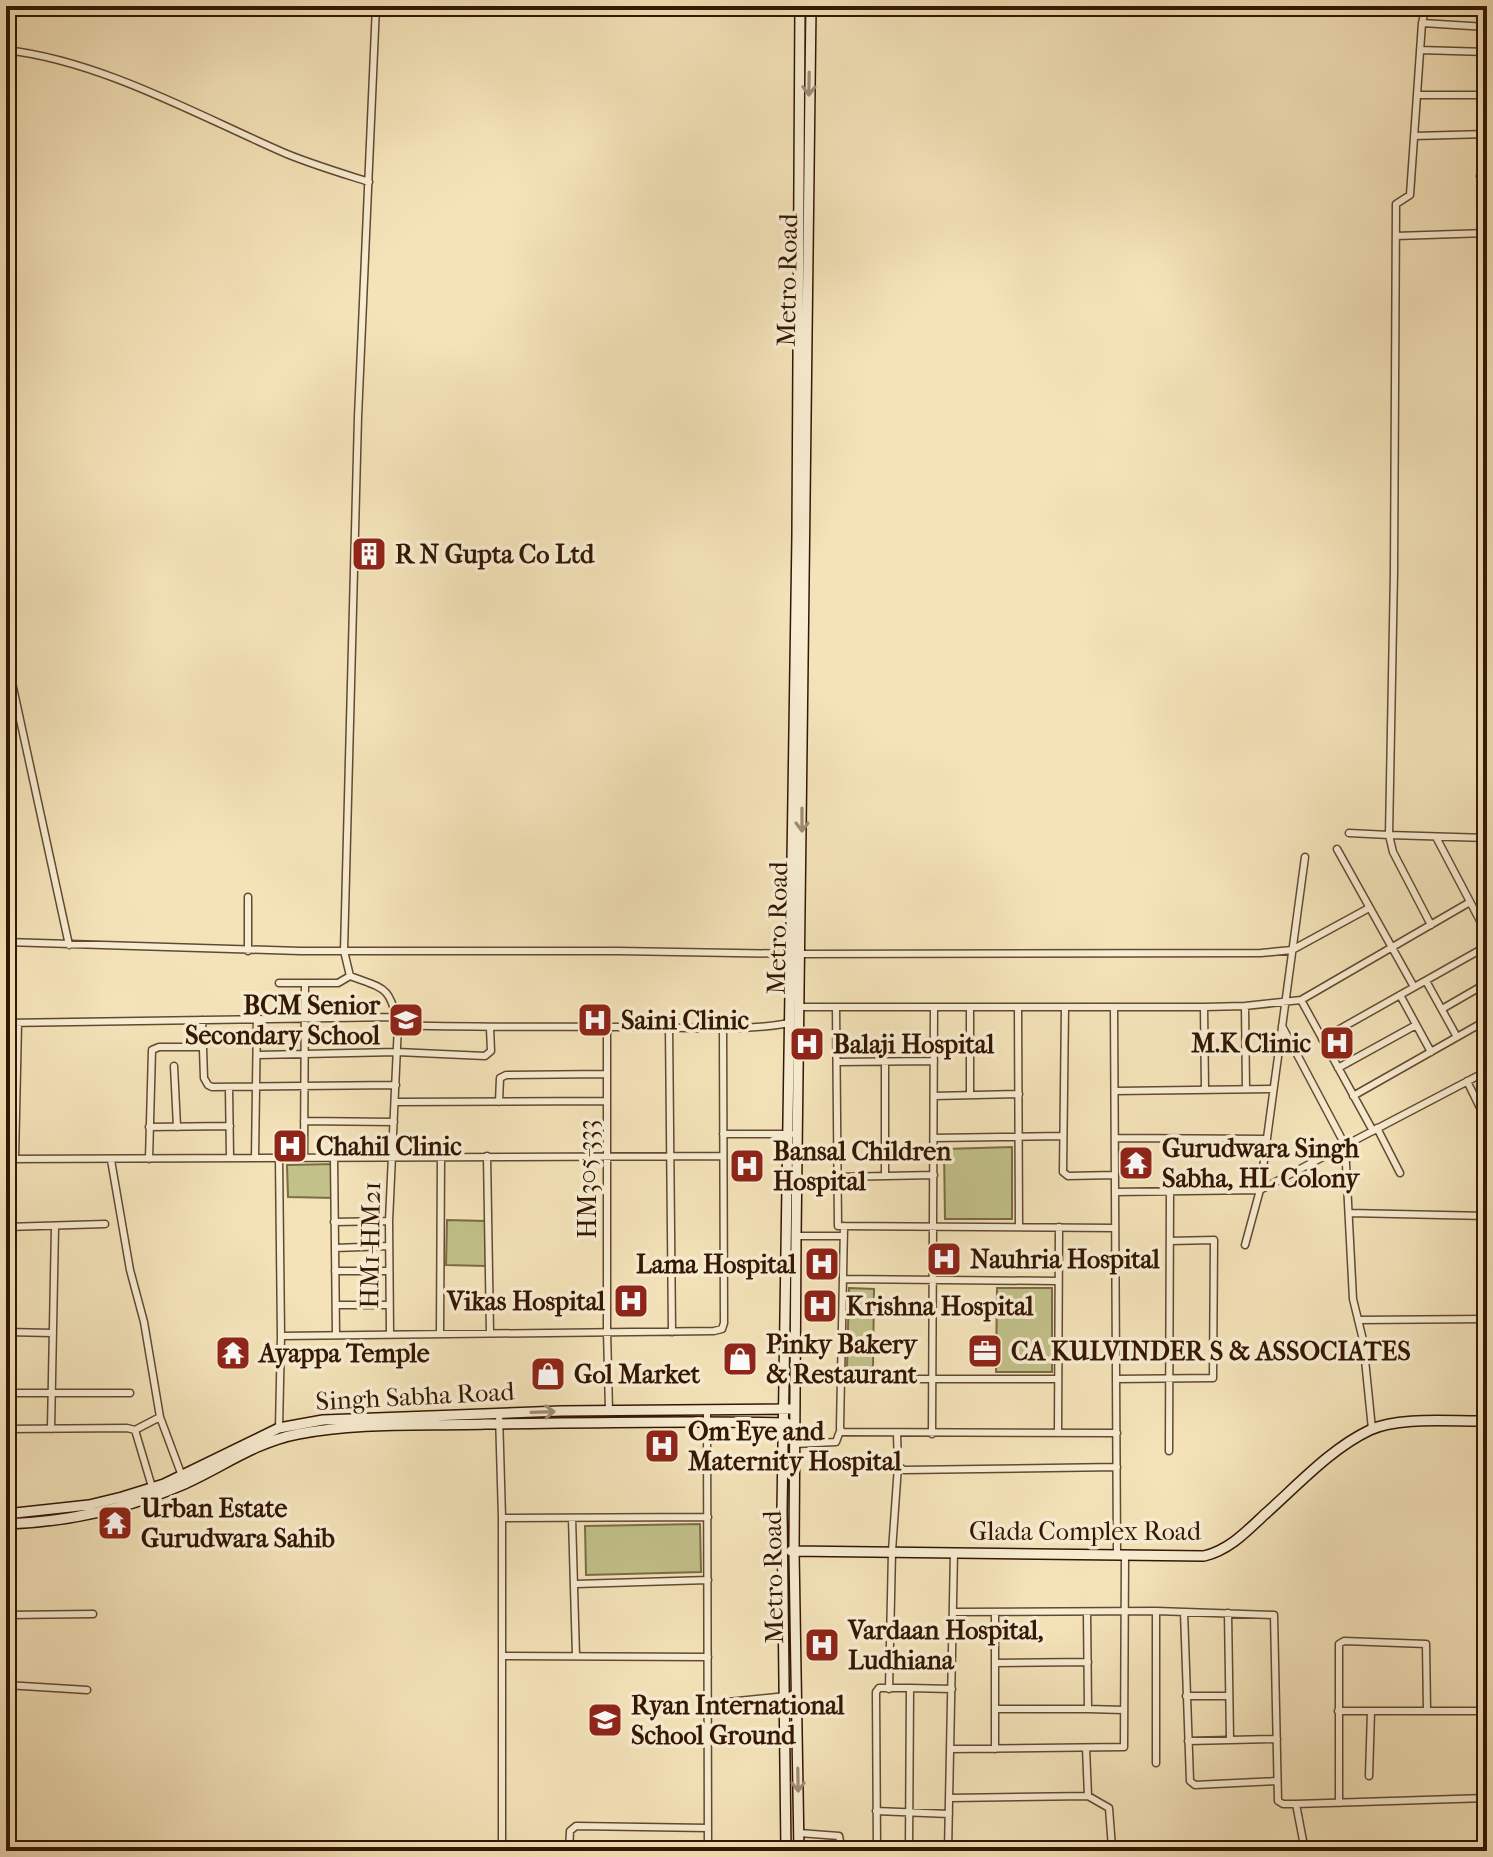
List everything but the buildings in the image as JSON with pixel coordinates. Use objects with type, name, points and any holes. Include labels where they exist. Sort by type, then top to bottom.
[{"type":"street","points":[[350,976],[344,951],[358,432],[376,6]]},
{"type":"street","name":"Metro Road","points":[[792,1023],[798,1007],[794,954],[800,6]]},
{"type":"street","name":"Metro Road","points":[[790,1409],[796,1236],[792,1023],[811,6]]},
{"type":"street","points":[[1426,6],[1422,23],[1410,195],[1396,204],[1389,835],[1393,852],[1431,925]]},
{"type":"street","points":[[1422,23],[1487,27]]},
{"type":"street","points":[[6,50],[69,62],[171,102],[295,157],[369,182]]},
{"type":"street","points":[[1420,50],[1487,52]]},
{"type":"street","points":[[1417,95],[1487,95]]},
{"type":"street","points":[[1414,136],[1487,134]]},
{"type":"street","points":[[1396,236],[1487,233]]},
{"type":"street","points":[[6,655],[69,945]]},
{"type":"street","points":[[1349,833],[1487,838]]},
{"type":"street","points":[[1436,837],[1487,934]]},
{"type":"street","points":[[1337,849],[1414,987]]},
{"type":"street","points":[[1245,1245],[1260,1190],[1305,857]]},
{"type":"street","points":[[248,897],[248,951]]},
{"type":"street","points":[[798,1007],[1204,1007],[1285,1003],[1301,1000],[1470,902]]},
{"type":"street","points":[[6,942],[248,951],[1261,953],[1292,950],[1369,908]]},
{"type":"street","points":[[1322,1039],[1487,946]]},
{"type":"street","points":[[279,983],[338,983],[350,976]]},
{"type":"street","points":[[350,976],[384,989],[391,996],[397,1021]]},
{"type":"street","points":[[1426,981],[1457,1037]]},
{"type":"street","points":[[1442,1009],[1487,983]]},
{"type":"street","points":[[304,1158],[305,985]]},
{"type":"street","points":[[1400,995],[1431,1052]]},
{"type":"street","points":[[1301,1000],[1353,1096],[1400,1173]]},
{"type":"street","points":[[1245,1006],[1246,1089]]},
{"type":"street","points":[[836,1007],[838,1226],[1115,1228]]},
{"type":"street","points":[[932,1434],[934,1007]]},
{"type":"street","points":[[970,1007],[970,1095]]},
{"type":"street","points":[[1018,1007],[1019,1227]]},
{"type":"street","points":[[1065,1007],[1064,1175],[1115,1175]]},
{"type":"street","points":[[950,1749],[1124,1747],[1126,1612],[1117,1467],[1114,1007]]},
{"type":"street","points":[[1204,1007],[1205,1090]]},
{"type":"street","points":[[6,1023],[257,1017],[397,1021],[490,1028],[772,1027],[792,1023]]},
{"type":"street","points":[[255,1158],[257,1017]]},
{"type":"street","points":[[202,1020],[206,1082],[212,1087],[396,1085]]},
{"type":"street","points":[[1353,1096],[1487,1020]]},
{"type":"street","name":"HM1-HM21","points":[[390,1334],[389,1221],[397,1021]]},
{"type":"street","points":[[15,1159],[18,1023]]},
{"type":"street","points":[[1338,1068],[1416,1025]]},
{"type":"street","points":[[1282,1026],[1345,1145],[1353,1299],[1363,1340],[1372,1429]]},
{"type":"street","name":"HM305-333","points":[[607,1027],[609,1417]]},
{"type":"street","points":[[669,1027],[672,1332]]},
{"type":"street","points":[[281,1336],[672,1332],[714,1331],[723,1327],[723,1027]]},
{"type":"street","points":[[258,1055],[397,1052],[488,1055],[491,1051],[490,1028]]},
{"type":"street","points":[[149,1159],[152,1050],[159,1047],[203,1047]]},
{"type":"street","points":[[837,1062],[934,1061]]},
{"type":"street","points":[[885,1062],[885,1176]]},
{"type":"street","points":[[174,1066],[177,1127]]},
{"type":"street","points":[[1115,1192],[1260,1190],[1487,1071]]},
{"type":"street","points":[[499,1102],[500,1078],[506,1075],[607,1074]]},
{"type":"street","points":[[1467,1081],[1487,1122]]},
{"type":"street","points":[[229,1088],[230,1158]]},
{"type":"street","points":[[1115,1091],[1273,1089]]},
{"type":"street","points":[[6,1091],[17,1091]]},
{"type":"street","points":[[934,1096],[1019,1094]]},
{"type":"street","points":[[395,1102],[607,1101]]},
{"type":"street","points":[[304,1121],[394,1122]]},
{"type":"street","points":[[149,1127],[230,1126]]},
{"type":"street","points":[[723,1134],[794,1134]]},
{"type":"street","name":"Metro Road","points":[[794,1134],[790,1424],[782,1551],[799,1851]]},
{"type":"street","points":[[934,1138],[1063,1136]]},
{"type":"street","points":[[1115,1138],[1266,1139]]},
{"type":"street","points":[[487,1156],[490,1333]]},
{"type":"street","points":[[6,1159],[722,1156]]},
{"type":"street","points":[[440,1333],[441,1157]]},
{"type":"street","points":[[279,1158],[279,1428]]},
{"type":"street","points":[[334,1158],[336,1334]]},
{"type":"street","points":[[111,1160],[160,1417],[182,1476]]},
{"type":"street","points":[[838,1177],[934,1175]]},
{"type":"street","points":[[1169,1451],[1170,1191]]},
{"type":"street","points":[[1349,1213],[1487,1216]]},
{"type":"street","points":[[334,1222],[389,1221]]},
{"type":"street","points":[[6,1227],[105,1224]]},
{"type":"street","points":[[794,1444],[836,1442],[840,1431],[844,1226]]},
{"type":"street","points":[[51,1429],[55,1227]]},
{"type":"street","points":[[1058,1433],[1059,1227]]},
{"type":"street","points":[[796,1236],[844,1236]]},
{"type":"street","points":[[1116,1379],[1208,1380],[1214,1375],[1214,1240],[1170,1241]]},
{"type":"street","points":[[335,1248],[389,1246]]},
{"type":"street","points":[[335,1271],[389,1271]]},
{"type":"street","points":[[843,1279],[1058,1281]]},
{"type":"street","points":[[336,1305],[389,1305]]},
{"type":"street","points":[[1358,1320],[1487,1319]]},
{"type":"street","points":[[6,1332],[53,1333]]},
{"type":"street","points":[[842,1379],[1058,1379]]},
{"type":"street","points":[[6,1393],[130,1393]]},
{"type":"street","name":"Singh Sabha Road","points":[[153,1492],[240,1445],[279,1428],[345,1417],[499,1419],[790,1409]]},
{"type":"street","points":[[707,1410],[708,1851]]},
{"type":"street","points":[[6,1429],[135,1430],[160,1417]]},
{"type":"street","name":"Singh Sabha Road","points":[[609,1417],[790,1424]]},
{"type":"street","points":[[499,1419],[502,1851]]},
{"type":"street","name":"Singh Sabha Road","points":[[7,1517],[153,1492],[194,1479],[260,1445],[294,1434],[345,1427],[499,1419]]},
{"type":"street","name":"Glada Complex Road","points":[[782,1551],[1204,1556],[1223,1550],[1337,1452],[1372,1429],[1405,1423],[1487,1421]]},
{"type":"street","name":"Metro Road","points":[[786,1851],[794,1552],[794,1444],[790,1424]]},
{"type":"street","points":[[135,1430],[153,1492]]},
{"type":"street","points":[[840,1431],[897,1434],[1117,1433]]},
{"type":"street","points":[[889,1689],[897,1434]]},
{"type":"street","points":[[898,1466],[904,1470],[1117,1467]]},
{"type":"street","points":[[6,1476],[7,1517]]},
{"type":"street","points":[[502,1518],[708,1517]]},
{"type":"street","points":[[572,1518],[576,1656]]},
{"type":"street","points":[[950,1798],[1088,1796],[1109,1808],[1112,1849],[948,1848],[954,1552]]},
{"type":"street","points":[[576,1584],[708,1580]]},
{"type":"street","points":[[953,1612],[1156,1611],[1275,1616],[1277,1781],[1280,1803],[1487,1798]]},
{"type":"street","points":[[1156,1611],[1156,1763]]},
{"type":"street","points":[[995,1612],[995,1749]]},
{"type":"street","points":[[1087,1612],[1088,1709]]},
{"type":"street","points":[[1184,1612],[1192,1784],[1277,1781]]},
{"type":"street","points":[[1228,1613],[1230,1739]]},
{"type":"street","points":[[6,1615],[93,1614]]},
{"type":"street","points":[[1339,1803],[1339,1644],[1344,1641],[1426,1644],[1427,1711]]},
{"type":"street","points":[[502,1656],[708,1657]]},
{"type":"street","points":[[995,1663],[1088,1662]]},
{"type":"street","points":[[6,1685],[87,1690]]},
{"type":"street","points":[[877,1851],[876,1692],[879,1688],[952,1689]]},
{"type":"street","points":[[909,1851],[910,1688]]},
{"type":"street","points":[[708,1704],[791,1696]]},
{"type":"street","points":[[1186,1696],[1228,1696]]},
{"type":"street","points":[[995,1709],[1124,1710]]},
{"type":"street","points":[[1338,1711],[1487,1711]]},
{"type":"street","points":[[1369,1776],[1371,1711]]},
{"type":"street","points":[[1188,1741],[1277,1739]]},
{"type":"street","points":[[1086,1748],[1088,1796]]},
{"type":"street","points":[[1296,1804],[1305,1851]]},
{"type":"street","points":[[876,1811],[949,1814]]},
{"type":"street","points":[[569,1851],[570,1831],[576,1826],[708,1828]]},
{"type":"street","points":[[798,1833],[839,1836],[842,1851]]},
{"type":"shaded area","points":[[1012,1147],[1012,1219],[945,1219],[944,1149]]},
{"type":"shaded area","points":[[335,1164],[335,1198],[288,1197],[287,1165]]},
{"type":"shaded area","points":[[447,1220],[486,1221],[486,1266],[446,1265]]},
{"type":"shaded area","points":[[849,1288],[874,1289],[873,1368],[847,1368]]},
{"type":"shaded area","points":[[997,1288],[1052,1288],[1052,1372],[996,1372]]},
{"type":"shaded area","points":[[700,1524],[701,1572],[586,1575],[585,1526]]},
{"type":"place","name":"R N Gupta Co Ltd","points":[[369,554]]},
{"type":"place","name":"BCM Senior Secondary School","points":[[406,1020]]},
{"type":"place","name":"Saini Clinic","points":[[595,1020]]},
{"type":"place","name":"M.K Clinic","points":[[1337,1043]]},
{"type":"place","name":"Balaji Hospital","points":[[807,1044]]},
{"type":"place","name":"Chahil Clinic","points":[[290,1146]]},
{"type":"place","name":"Gurudwara Singh Sabha, HL Colony","points":[[1136,1163]]},
{"type":"place","name":"Bansal Children Hospital","points":[[747,1166]]},
{"type":"place","name":"Nauhria Hospital","points":[[944,1259]]},
{"type":"place","name":"Lama Hospital","points":[[822,1264]]},
{"type":"place","name":"Vikas Hospital","points":[[631,1301]]},
{"type":"place","name":"Krishna Hospital","points":[[820,1306]]},
{"type":"place","name":"CA KULVINDER S & ASSOCIATES","points":[[985,1351]]},
{"type":"place","name":"Ayappa Temple","points":[[233,1353]]},
{"type":"place","name":"Pinky Bakery & Restaurant","points":[[740,1359]]},
{"type":"place","name":"Gol Market","points":[[548,1374]]},
{"type":"place","name":"Om Eye and Maternity Hospital","points":[[662,1446]]},
{"type":"place","name":"Urban Estate Gurudwara Sahib","points":[[115,1523]]},
{"type":"place","name":"Vardaan Hospital, Ludhiana","points":[[822,1645]]},
{"type":"place","name":"Ryan International School Ground","points":[[605,1720]]}]
